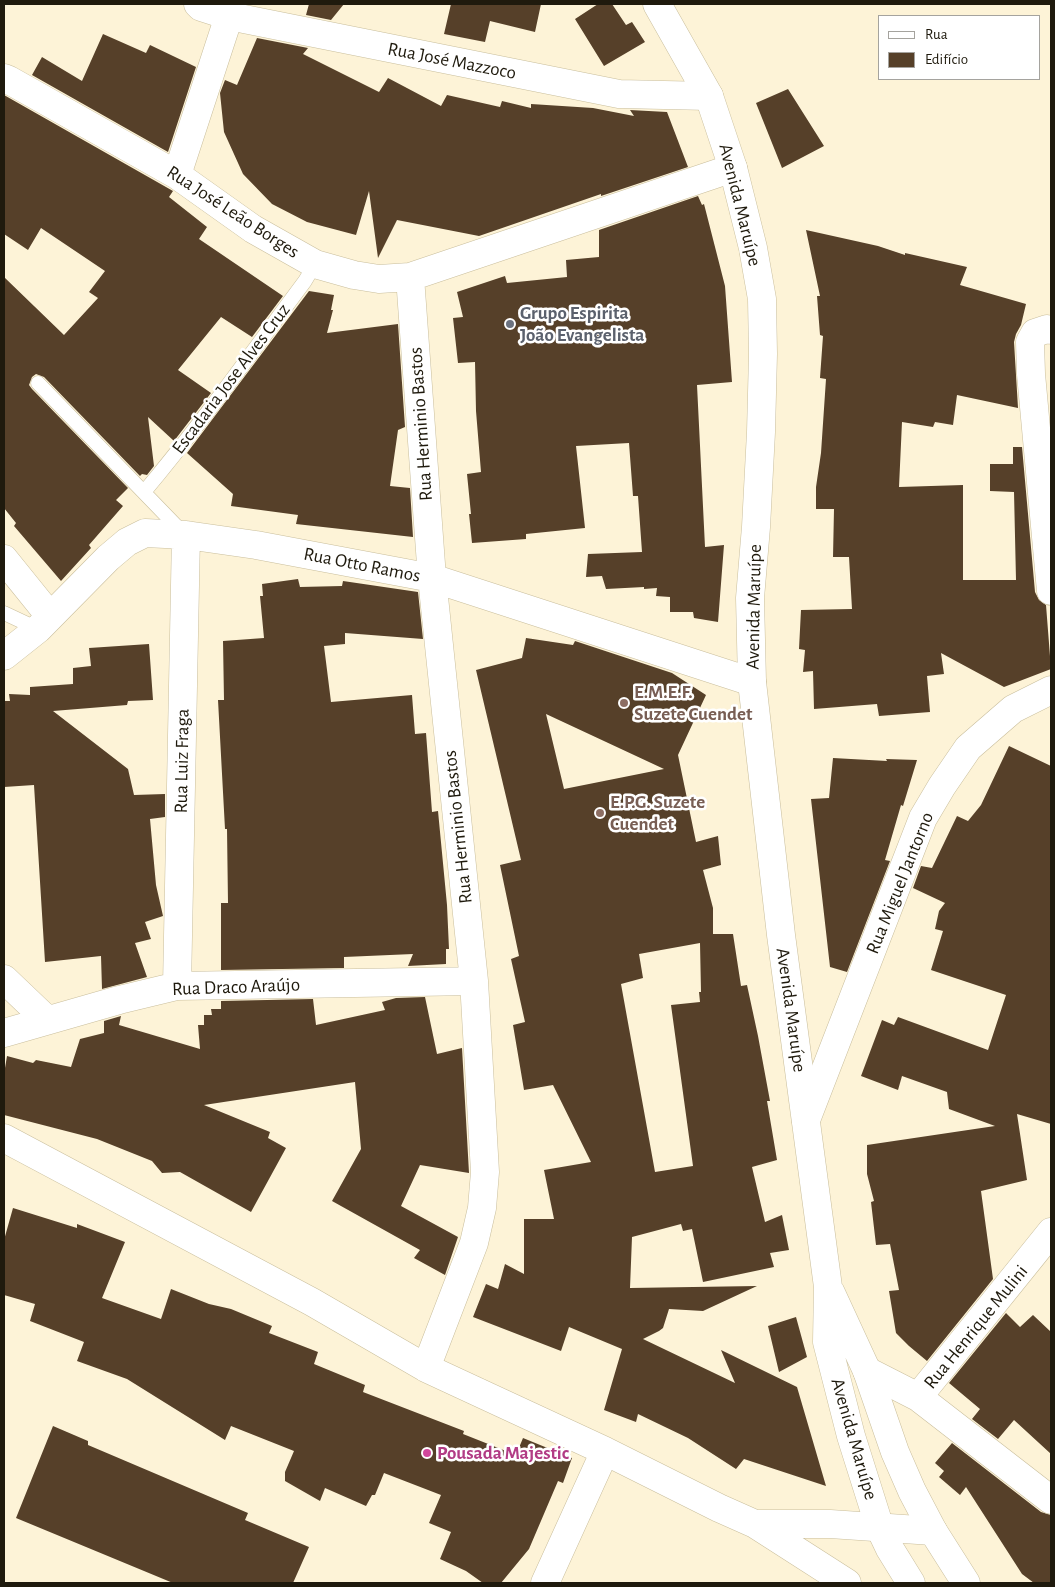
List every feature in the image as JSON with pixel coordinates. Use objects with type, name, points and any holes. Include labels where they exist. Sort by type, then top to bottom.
[{"type":"street","name":"Rua José Mazzoco","points":[[198,4],[201,7],[229,16],[619,94],[709,96]]},
{"type":"street","name":"Avenida Maruípe","points":[[657,4],[709,96],[734,168],[753,248],[762,299],[761,432],[750,598],[752,682],[781,935],[828,1287],[828,1342],[851,1436],[880,1528],[890,1549],[911,1583]]},
{"type":"street","points":[[177,174],[229,16]]},
{"type":"street","name":"Rua José Leão Borges","points":[[4,78],[177,174],[253,229],[314,264],[354,275],[379,279],[410,277],[734,168]]},
{"type":"street","name":"Rua Herminio Bastos","points":[[410,277],[432,578],[474,981],[486,1172],[482,1208],[474,1243],[426,1368]]},
{"type":"street","points":[[1043,331],[1030,342],[1031,374],[1051,591]]},
{"type":"street","name":"Rua Otto Ramos","points":[[4,656],[44,623],[108,558],[127,542],[145,533],[186,535],[256,544],[432,578],[752,682]]},
{"type":"street","name":"Rua Luiz Fraga","points":[[177,986],[186,535]]},
{"type":"street","points":[[4,560],[44,623]]},
{"type":"street","name":"Rua Miguel Jantorno","points":[[806,1120],[923,818],[968,748],[1013,709],[1051,690]]},
{"type":"street","points":[[4,979],[47,1020]]},
{"type":"street","name":"Rua Draco Araújo","points":[[4,1033],[119,1000],[177,986],[474,981]]},
{"type":"street","points":[[4,1138],[312,1302],[426,1368],[605,1451],[755,1524],[847,1583]]},
{"type":"street","points":[[4,1158],[69,1172]]},
{"type":"street","name":"Rua Henrique Mulini","points":[[918,1398],[1047,1245]]},
{"type":"street","name":"Avenida Maruípe","points":[[828,1287],[867,1371],[895,1452],[912,1491],[933,1531],[966,1583]]},
{"type":"street","name":"Avenida Maruípe","points":[[867,1371],[918,1398],[1051,1500]]},
{"type":"street","points":[[545,1583],[605,1451]]},
{"type":"street","points":[[755,1524],[830,1524],[933,1531]]},
{"type":"lane","name":"Escadaria Jose Alves Cruz","points":[[144,492],[225,390],[305,281],[314,264]]},
{"type":"lane","points":[[38,383],[186,535]]},
{"type":"lane","points":[[4,613],[44,623]]},
{"type":"building","points":[[309,4],[344,4],[331,20],[306,15]]},
{"type":"building","points":[[451,4],[541,4],[535,32],[490,21],[485,42],[444,34]]},
{"type":"building","points":[[598,4],[612,4],[626,25],[632,22],[645,42],[604,66],[575,19]]},
{"type":"building","points":[[103,34],[146,53],[150,45],[196,67],[168,152],[32,75],[42,57],[82,81]]},
{"type":"building","points":[[257,38],[308,48],[303,54],[379,92],[388,78],[441,106],[447,95],[500,107],[502,101],[531,108],[531,104],[593,108],[634,116],[630,110],[667,112],[688,167],[601,196],[601,194],[479,236],[397,220],[378,258],[369,191],[356,235],[307,222],[272,204],[243,174],[224,132],[220,93],[225,80],[237,85]]},
{"type":"building","points":[[788,89],[824,146],[782,168],[756,103]]},
{"type":"building","points":[[4,95],[173,191],[169,197],[207,227],[199,239],[283,296],[252,337],[221,317],[178,370],[211,393],[174,441],[148,417],[154,466],[147,475],[142,474],[140,476],[44,377],[36,374],[32,377],[29,385],[32,389],[128,488],[116,500],[123,506],[89,545],[91,548],[61,581],[14,526],[16,523],[4,508],[4,277],[64,335],[98,298],[89,292],[105,271],[41,228],[28,250],[4,234]]},
{"type":"building","points":[[698,196],[702,205],[704,204],[725,286],[732,382],[697,385],[705,547],[724,545],[718,622],[694,618],[693,612],[670,612],[670,597],[656,596],[657,588],[606,589],[602,576],[586,577],[588,554],[642,552],[638,496],[633,496],[629,443],[576,446],[585,528],[526,534],[526,539],[472,543],[467,474],[481,472],[476,411],[475,362],[458,363],[453,318],[463,317],[457,292],[505,276],[507,283],[567,277],[566,260],[599,257],[599,230]]},
{"type":"building","points":[[806,230],[878,246],[905,255],[905,253],[967,267],[960,285],[1026,304],[1021,325],[1014,342],[1018,408],[957,395],[953,425],[935,422],[933,427],[902,422],[899,487],[963,485],[963,580],[1016,580],[1014,492],[990,491],[990,464],[1013,464],[1013,447],[1022,447],[1035,592],[1039,600],[1046,605],[1051,669],[1004,687],[941,653],[944,674],[927,676],[930,712],[879,716],[877,704],[814,709],[813,671],[803,672],[805,650],[799,649],[801,610],[852,609],[849,557],[833,557],[834,509],[816,509],[816,487],[821,453],[826,379],[820,378],[823,336],[820,335],[817,296],[820,296]]},
{"type":"building","points":[[309,291],[334,295],[331,310],[333,310],[327,333],[398,324],[405,427],[398,430],[390,486],[410,488],[413,537],[296,524],[298,515],[231,506],[233,494],[187,453]]},
{"type":"building","points":[[298,579],[300,587],[342,586],[343,581],[418,592],[423,639],[345,633],[345,644],[324,646],[331,702],[412,695],[415,734],[426,733],[432,812],[438,811],[447,905],[449,949],[446,949],[446,964],[408,966],[413,954],[344,957],[344,968],[221,970],[221,903],[228,903],[227,829],[225,829],[218,700],[224,700],[223,641],[264,638],[260,596],[263,596],[262,584]]},
{"type":"building","points":[[526,638],[573,645],[575,641],[672,673],[706,695],[678,755],[696,842],[718,836],[721,865],[703,870],[713,908],[713,934],[733,934],[741,986],[747,985],[758,1036],[770,1101],[767,1101],[777,1160],[752,1167],[765,1222],[782,1215],[789,1250],[770,1253],[774,1267],[703,1282],[692,1229],[683,1231],[681,1224],[632,1237],[630,1288],[757,1286],[703,1311],[669,1309],[663,1328],[643,1339],[735,1383],[721,1350],[797,1387],[826,1486],[744,1459],[736,1469],[688,1438],[638,1414],[636,1422],[604,1410],[622,1349],[569,1327],[561,1351],[473,1317],[486,1284],[498,1289],[505,1264],[524,1274],[524,1219],[554,1219],[544,1170],[591,1162],[553,1085],[524,1090],[513,1025],[525,1022],[511,959],[519,956],[500,865],[521,860],[476,670],[522,658]],"holes":[[[546,714],[664,769],[564,789]],[[700,943],[700,1002],[671,1005],[693,1166],[655,1172],[621,984],[643,978],[639,954]]]},
{"type":"building","points":[[149,644],[153,700],[128,701],[127,705],[53,711],[128,769],[134,795],[165,794],[165,817],[150,819],[156,885],[163,916],[145,922],[151,939],[135,943],[147,977],[102,989],[101,956],[45,962],[34,785],[4,787],[4,701],[10,701],[9,694],[30,695],[30,687],[73,684],[73,668],[91,666],[89,648]]},
{"type":"building","points":[[1009,746],[1051,766],[1051,1124],[1017,1114],[1027,1180],[981,1191],[993,1279],[927,1361],[896,1333],[889,1291],[899,1290],[890,1244],[876,1245],[871,1202],[874,1201],[867,1174],[867,1145],[995,1126],[949,1109],[947,1092],[902,1076],[898,1090],[861,1076],[882,1020],[894,1025],[898,1017],[988,1050],[1006,995],[931,970],[943,931],[935,929],[939,911],[945,903],[913,888],[921,866],[932,868],[957,816],[968,821],[981,805]]},
{"type":"building","points":[[833,758],[887,761],[886,759],[917,760],[903,806],[901,805],[885,860],[890,861],[847,972],[830,967],[811,799],[829,798]]},
{"type":"building","points":[[425,997],[437,1054],[462,1048],[469,1173],[420,1165],[401,1206],[458,1237],[445,1275],[414,1258],[420,1250],[332,1201],[361,1149],[355,1082],[204,1105],[270,1132],[268,1138],[286,1148],[251,1212],[180,1172],[162,1173],[152,1161],[97,1139],[4,1115],[4,1074],[7,1056],[33,1063],[36,1060],[71,1067],[80,1039],[104,1033],[104,1021],[121,1016],[119,1025],[200,1049],[198,1025],[204,1025],[204,1015],[212,1015],[211,1009],[221,1009],[221,1001],[313,999],[316,1025],[385,1010],[382,1002],[396,998]]},
{"type":"building","points":[[13,1208],[77,1228],[77,1224],[125,1242],[102,1298],[161,1319],[171,1289],[209,1304],[231,1309],[272,1326],[269,1333],[318,1352],[314,1364],[365,1385],[363,1392],[464,1431],[463,1434],[516,1455],[523,1438],[572,1458],[563,1483],[558,1481],[529,1549],[501,1583],[483,1583],[466,1571],[440,1559],[451,1532],[429,1523],[441,1495],[384,1473],[375,1495],[372,1495],[366,1506],[325,1488],[320,1501],[285,1481],[285,1472],[294,1451],[231,1426],[225,1440],[127,1379],[77,1361],[84,1342],[30,1321],[35,1304],[4,1295],[4,1240]]},
{"type":"building","points":[[1006,1313],[1020,1327],[1033,1315],[1051,1332],[1051,1454],[1014,1420],[998,1439],[972,1419],[980,1409],[949,1383]]},
{"type":"building","points":[[796,1317],[807,1357],[779,1372],[768,1326]]},
{"type":"building","points":[[53,1426],[88,1441],[88,1445],[248,1513],[245,1520],[309,1547],[293,1583],[173,1583],[16,1518]]},
{"type":"building","points":[[952,1443],[1041,1512],[1051,1515],[1051,1583],[1034,1583],[1022,1574],[966,1487],[960,1495],[939,1477],[944,1471],[935,1463]]},
{"type":"place","name":"Grupo Espirita João Evangelista","points":[[510,324]]},
{"type":"place","name":"E.M.E.F. Suzete Cuendet","points":[[624,703]]},
{"type":"place","name":"E.P.G. Suzete Cuendet","points":[[600,813]]},
{"type":"place","name":"Pousada Majestic","points":[[427,1453]]}]
